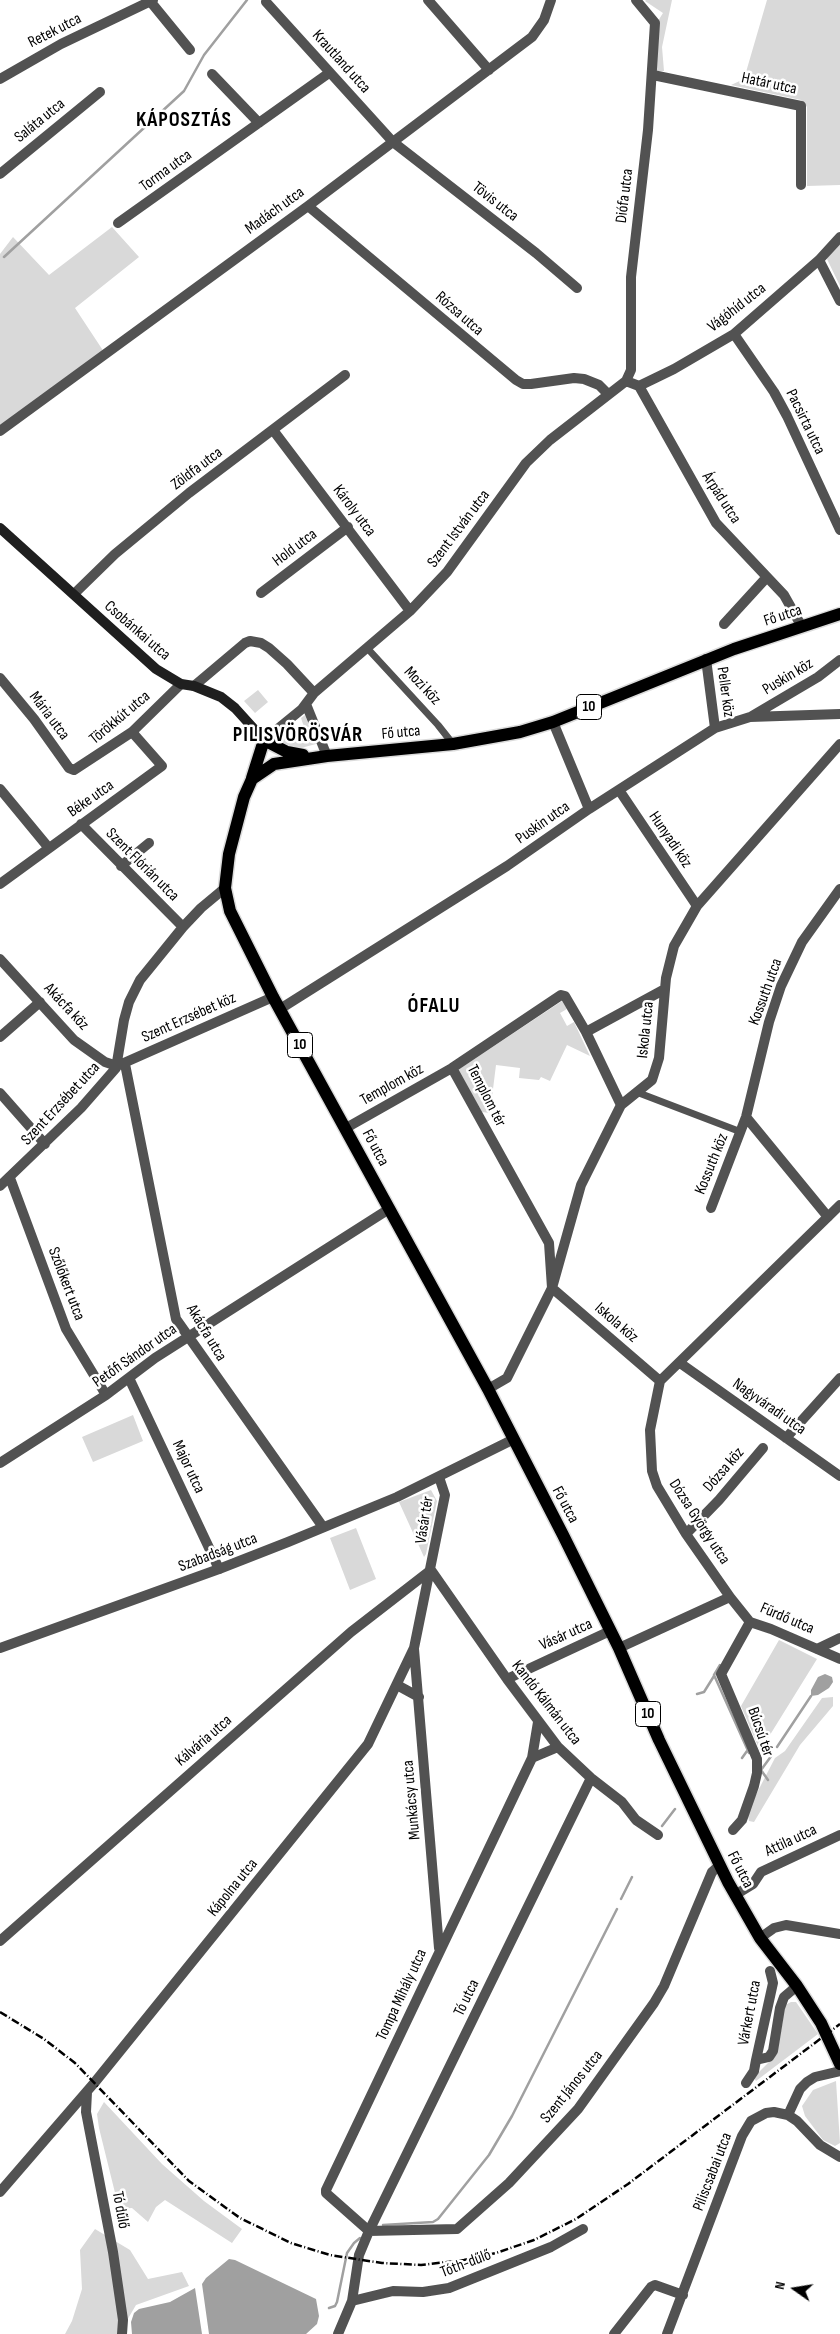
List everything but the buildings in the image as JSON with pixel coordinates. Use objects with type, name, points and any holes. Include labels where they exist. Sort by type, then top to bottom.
[{"type":"main road","name":"Csobánkai utca","points":[[0,528],[156,669],[181,684],[194,686],[228,702],[265,743]]},
{"type":"main road","name":"Fő utca","points":[[838,2069],[828,2036],[797,1986],[760,1938],[734,1895],[659,1740],[619,1648],[563,1535],[512,1440],[488,1389],[273,997],[230,911],[225,888],[229,854],[238,814],[252,778],[274,764],[323,757],[453,744],[502,736],[553,722],[706,659],[840,614]]},
{"type":"main road","points":[[265,743],[291,754],[323,757]]},
{"type":"main road","points":[[265,743],[266,757],[274,764]]},
{"type":"main road","points":[[252,778],[265,743]]},
{"type":"street","points":[[428,0],[489,70]]},
{"type":"street","name":"Madách utca","points":[[0,432],[308,206],[532,37],[544,20],[551,0]]},
{"type":"street","name":"Diófa utca","points":[[626,381],[631,370],[631,277],[653,75],[655,23],[636,0]]},
{"type":"street","points":[[152,1],[190,50]]},
{"type":"street","name":"Retek utca","points":[[0,78],[61,44],[152,1]]},
{"type":"street","name":"Krautland utca","points":[[266,2],[393,142]]},
{"type":"street","name":"Torma utca","points":[[118,223],[329,73]]},
{"type":"street","points":[[212,74],[259,123]]},
{"type":"street","name":"Határ utca","points":[[653,75],[801,106],[802,185]]},
{"type":"street","name":"Saláta utca","points":[[0,174],[100,92]]},
{"type":"street","name":"Tövis utca","points":[[393,142],[536,253],[577,288]]},
{"type":"street","name":"Rózsa utca","points":[[308,206],[516,380],[523,384],[531,384],[574,378],[584,379],[599,385],[608,394]]},
{"type":"street","name":"Vágóhíd utca","points":[[639,386],[674,369],[734,334],[819,260],[840,237]]},
{"type":"street","points":[[819,260],[840,301]]},
{"type":"street","name":"Pacsirta utca","points":[[734,334],[769,384],[787,416],[840,530]]},
{"type":"street","name":"Zöldfa utca","points":[[74,594],[115,554],[189,493],[345,376]]},
{"type":"street","points":[[626,381],[639,386]]},
{"type":"street","name":"Szent István utca","points":[[265,743],[306,704],[314,693],[368,649],[410,611],[446,572],[526,463],[550,440],[626,381]]},
{"type":"street","name":"Árpád utca","points":[[639,386],[716,523],[784,596],[802,627]]},
{"type":"street","name":"Károly utca","points":[[273,430],[410,611]]},
{"type":"street","name":"Hold utca","points":[[262,593],[348,527]]},
{"type":"street","points":[[724,624],[767,577]]},
{"type":"street","points":[[194,686],[237,649],[250,642],[261,643],[269,648],[314,693]]},
{"type":"street","name":"Mozi köz","points":[[368,649],[432,718],[453,744]]},
{"type":"street","name":"Peller köz","points":[[706,659],[715,728]]},
{"type":"street","name":"Puskin köz","points":[[750,717],[818,677],[840,660]]},
{"type":"street","name":"Mária utca","points":[[0,678],[34,719],[69,768],[74,770]]},
{"type":"street","name":"Törökkút utca","points":[[74,770],[132,732],[181,684]]},
{"type":"street","points":[[306,704],[323,757]]},
{"type":"street","name":"Puskin utca","points":[[280,1010],[507,866],[589,809],[715,728],[750,717],[840,714]]},
{"type":"street","points":[[553,722],[589,809]]},
{"type":"street","name":"Béke utca","points":[[0,884],[48,847],[162,766],[132,732]]},
{"type":"street","name":"Iskola utca","points":[[488,1389],[507,1378],[552,1288],[581,1185],[621,1106],[628,1098],[639,1093],[652,1080],[662,1039],[665,989],[674,946],[697,906],[840,744]]},
{"type":"street","points":[[0,789],[48,847]]},
{"type":"street","name":"Hunyadi köz","points":[[618,790],[697,906]]},
{"type":"street","name":"Szent Flórián utca","points":[[81,824],[183,926]]},
{"type":"street","points":[[121,866],[149,843]]},
{"type":"street","name":"Szent Erzsébet utca","points":[[0,1186],[81,1108],[121,1065],[124,1020],[135,989],[148,968],[183,926],[225,888]]},
{"type":"street","name":"Kossuth utca","points":[[741,1132],[769,1022],[781,986],[802,942],[840,889]]},
{"type":"street","name":"Akácfa köz","points":[[0,959],[74,1040],[105,1062],[121,1065]]},
{"type":"street","points":[[586,1032],[665,989]]},
{"type":"street","name":"Templom tér","points":[[552,1288],[549,1243],[452,1068],[561,995],[565,996],[586,1032],[621,1106]]},
{"type":"street","name":"Szent Erzsébet köz","points":[[121,1065],[273,997]]},
{"type":"street","points":[[0,1037],[40,1002]]},
{"type":"street","name":"Akácfa utca","points":[[121,1065],[176,1318],[322,1528]]},
{"type":"street","name":"Templom köz","points":[[346,1128],[452,1068]]},
{"type":"street","points":[[0,1093],[45,1144]]},
{"type":"street","points":[[639,1093],[741,1132]]},
{"type":"street","points":[[746,1118],[828,1217]]},
{"type":"street","name":"Kossuth köz","points":[[711,1208],[741,1132]]},
{"type":"street","name":"Szőlőkert utca","points":[[10,1178],[66,1329],[106,1395]]},
{"type":"street","points":[[660,1381],[840,1205]]},
{"type":"street","name":"Petőfi Sándor utca","points":[[0,1463],[106,1395],[155,1358],[389,1209]]},
{"type":"street","name":"Iskola köz","points":[[552,1288],[660,1381]]},
{"type":"street","name":"Nagyváradi utca","points":[[680,1363],[840,1476]]},
{"type":"street","name":"Major utca","points":[[129,1378],[220,1570]]},
{"type":"street","points":[[786,1438],[840,1378]]},
{"type":"street","name":"Dózsa György utca","points":[[660,1381],[650,1430],[652,1471],[657,1486],[686,1534],[730,1597]]},
{"type":"street","name":"Vásár tér","points":[[431,1570],[446,1495],[440,1476],[512,1440]]},
{"type":"street","name":"Dózsa köz","points":[[686,1534],[720,1500],[763,1448]]},
{"type":"street","name":"Szabadság utca","points":[[0,1648],[220,1570],[397,1497],[440,1476]]},
{"type":"street","name":"Kápolna utca","points":[[0,2192],[87,2092],[368,1744],[414,1648],[431,1570]]},
{"type":"street","name":"Kandó Kálmán utca","points":[[431,1570],[507,1679],[558,1747],[591,1778],[622,1802],[636,1820],[658,1835]]},
{"type":"street","name":"Kálvária utca","points":[[0,1941],[351,1632],[431,1570]]},
{"type":"street","points":[[619,1648],[730,1597]]},
{"type":"street","name":"Fürdő utca","points":[[730,1597],[750,1622],[840,1659]]},
{"type":"street","name":"Búcsú tér","points":[[733,1830],[742,1820],[757,1773],[757,1759],[721,1674],[750,1622]]},
{"type":"street","name":"Vásár utca","points":[[507,1679],[610,1631]]},
{"type":"street","points":[[817,1649],[840,1638]]},
{"type":"street","name":"Munkácsy utca","points":[[414,1648],[440,1950]]},
{"type":"street","points":[[398,1684],[419,1697]]},
{"type":"street","name":"Tompa Mihály utca","points":[[369,2231],[326,2193],[326,2190],[532,1758],[538,1722]]},
{"type":"street","points":[[532,1758],[558,1747]]},
{"type":"street","name":"Tó utca","points":[[338,2334],[352,2301],[359,2255],[369,2231],[591,1778]]},
{"type":"street","name":"Attila utca","points":[[734,1895],[749,1887],[761,1872],[840,1835]]},
{"type":"street","name":"Szent János utca","points":[[369,2231],[457,2229],[509,2183],[578,2109],[654,2003],[664,1986],[712,1872],[720,1865]]},
{"type":"street","points":[[760,1938],[774,1928],[786,1925],[840,1934]]},
{"type":"street","name":"Várkert utca","points":[[746,2083],[754,2071],[773,1984],[770,1971]]},
{"type":"street","name":"Várkert utca","points":[[756,2060],[769,2057],[773,2051],[782,2002],[784,1997],[797,1986]]},
{"type":"street","points":[[838,2069],[807,2082],[800,2089],[788,2115],[797,2121],[820,2145],[840,2157]]},
{"type":"street","name":"Tó dűlő","points":[[87,2092],[86,2112],[104,2199],[119,2289],[122,2334]]},
{"type":"street","name":"Piliscsabai utca","points":[[667,2334],[746,2129],[751,2121],[766,2113],[774,2112],[788,2115]]},
{"type":"street","name":"Tóth-dűlő","points":[[352,2301],[393,2291],[423,2292],[448,2288],[550,2247],[583,2229]]},
{"type":"street","points":[[614,2334],[655,2284],[683,2295]]},
{"type":"shaded area","points":[[646,0],[672,0],[662,47],[664,71],[656,71],[658,21],[663,13]]},
{"type":"shaded area","points":[[767,0],[840,0],[840,185],[807,186],[807,107],[801,100],[731,85],[744,79]]},
{"type":"shaded area","points":[[112,227],[139,257],[75,308],[104,352],[0,428],[0,254],[13,237],[49,275]]},
{"type":"shaded area","points":[[840,233],[840,286],[827,259]]},
{"type":"shaded area","points":[[258,690],[268,702],[255,713],[244,701]]},
{"type":"shaded area","points":[[305,715],[316,744],[297,749],[290,748],[279,742],[286,738],[296,741],[304,738],[305,730],[301,718]]},
{"type":"shaded area","points":[[562,1001],[567,1009],[560,1013],[567,1026],[574,1022],[590,1056],[567,1045],[550,1081],[541,1077],[539,1080],[519,1078],[520,1068],[496,1065],[490,1113],[482,1112],[458,1070]]},
{"type":"shaded area","points":[[133,1415],[143,1441],[93,1462],[82,1437]]},
{"type":"shaded area","points":[[431,1490],[437,1501],[424,1557],[399,1502]]},
{"type":"shaded area","points":[[356,1528],[376,1579],[350,1590],[330,1538]]},
{"type":"shaded area","points":[[779,1640],[817,1659],[760,1751],[741,1706]]},
{"type":"shaded area","points":[[825,1674],[832,1677],[833,1682],[829,1688],[818,1695],[811,1696],[811,1690],[818,1677]]},
{"type":"shaded area","points":[[833,1697],[833,1706],[800,1745],[754,1822],[749,1821],[747,1812],[775,1758],[785,1751],[822,1698]]},
{"type":"shaded area","points":[[796,2002],[818,2034],[756,2081],[754,2078],[777,2054],[783,2020],[781,2020],[785,2005]]},
{"type":"shaded area","points":[[836,2081],[840,2143],[835,2146],[823,2140],[805,2116],[802,2106],[813,2090]]},
{"type":"shaded area","points":[[104,2102],[162,2164],[204,2201],[242,2229],[232,2243],[165,2200],[156,2207],[148,2222],[132,2208],[119,2209],[97,2114]]},
{"type":"shaded area","points":[[95,2229],[130,2250],[148,2279],[182,2272],[189,2286],[136,2305],[119,2334],[65,2334],[72,2321],[82,2289],[80,2250]]},
{"type":"shaded area","points":[[229,2259],[235,2260],[316,2299],[319,2316],[317,2324],[306,2334],[209,2334],[202,2284],[206,2278]]},
{"type":"shaded area","points":[[195,2288],[202,2334],[132,2334],[131,2322],[134,2313],[139,2309],[170,2302]]},
{"type":"waterway","points":[[4,257],[184,91],[204,55],[247,0]]},
{"type":"waterway","points":[[720,1665],[714,1675],[749,1753]]},
{"type":"waterway","points":[[697,1694],[704,1692],[714,1676]]},
{"type":"waterway","points":[[777,1747],[811,1696]]},
{"type":"waterway","points":[[742,1758],[747,1751]]},
{"type":"waterway","points":[[768,1780],[761,1770],[772,1755]]},
{"type":"waterway","points":[[662,1826],[675,1809]]},
{"type":"waterway","points":[[621,1899],[632,1877]]},
{"type":"waterway","points":[[383,2225],[433,2222],[438,2219],[489,2155],[512,2116],[617,1909]]},
{"type":"waterway","points":[[329,2308],[335,2306],[337,2302],[347,2253],[360,2238]]},
{"type":"railway","points":[[0,2012],[44,2039],[75,2063],[189,2181],[240,2218],[291,2243],[330,2255],[382,2263],[421,2265],[464,2260],[496,2253],[534,2240],[576,2219],[628,2184],[840,2024]]},
{"type":"district","name":"KÁPOSZTÁS","points":[[184,121]]},
{"type":"district","name":"PILISVÖRÖSVÁR","points":[[298,736]]},
{"type":"district","name":"ÓFALU","points":[[434,1007]]}]
